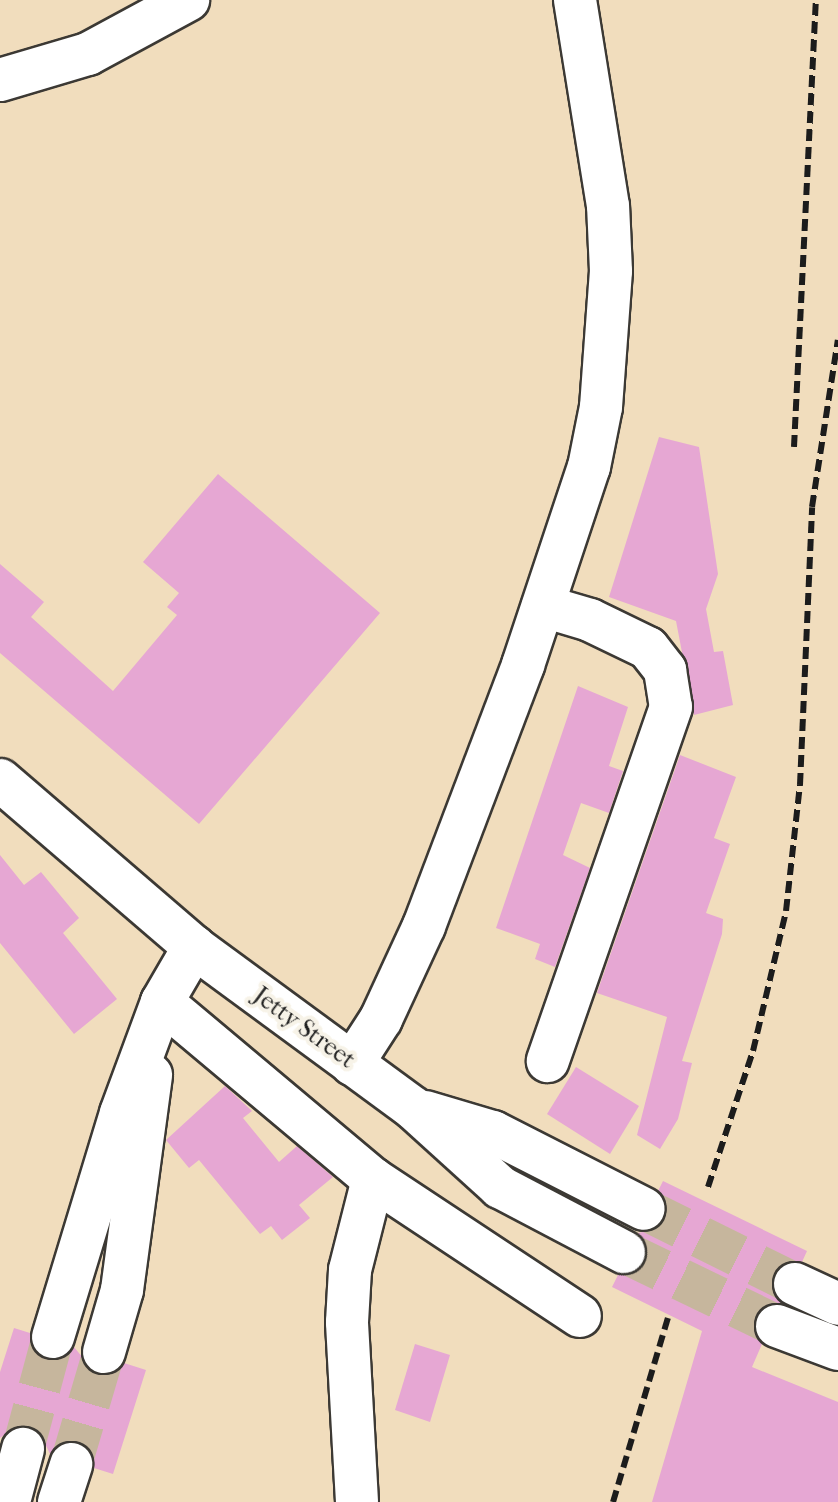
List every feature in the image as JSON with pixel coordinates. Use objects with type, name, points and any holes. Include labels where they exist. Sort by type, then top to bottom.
[{"type":"lane","points":[[0,80],[88,54],[188,0]]},
{"type":"lane","points":[[352,1064],[381,1019],[424,926],[543,606],[592,452],[601,407],[611,271],[608,206],[575,0]]},
{"type":"lane","points":[[543,606],[590,620],[648,648],[665,670],[671,707],[548,1061]]},
{"type":"lane","name":"Jetty Street","points":[[0,780],[194,947],[413,1108],[500,1187],[624,1252]]},
{"type":"lane","points":[[53,1337],[121,1113],[158,1016],[194,947]]},
{"type":"lane","points":[[158,1016],[373,1179],[580,1316]]},
{"type":"lane","points":[[104,1352],[122,1290],[145,1146],[158,1016]]},
{"type":"lane","points":[[413,1108],[493,1132],[549,1164],[644,1209]]},
{"type":"lane","points":[[357,1502],[347,1322],[350,1270],[373,1179]]},
{"type":"lane","points":[[795,1284],[838,1304]]},
{"type":"lane","points":[[777,1326],[838,1349]]},
{"type":"lane","points":[[9,1502],[23,1449]]},
{"type":"building","points":[[659,437],[699,447],[718,574],[706,609],[714,652],[723,651],[733,705],[694,715],[676,621],[609,597]]},
{"type":"building","points":[[218,474],[380,613],[199,824],[0,653],[0,564],[44,602],[31,617],[113,691],[177,615],[167,607],[179,593],[143,562]]},
{"type":"building","points":[[578,686],[628,707],[609,766],[623,771],[609,813],[581,803],[563,855],[590,868],[555,967],[535,959],[540,944],[496,928]]},
{"type":"building","points":[[680,755],[736,777],[714,838],[730,844],[706,913],[723,919],[722,934],[682,1061],[692,1063],[678,1119],[660,1149],[637,1135],[667,1017],[597,993]]},
{"type":"building","points":[[0,855],[24,885],[41,872],[79,918],[63,933],[117,999],[74,1034],[0,943]]},
{"type":"building","points":[[576,1067],[639,1106],[610,1154],[547,1114]]},
{"type":"building","points":[[225,1086],[252,1111],[243,1118],[279,1162],[297,1146],[333,1177],[299,1205],[310,1218],[282,1240],[271,1226],[260,1234],[199,1160],[189,1168],[166,1140]]},
{"type":"building","points":[[663,1181],[807,1251],[802,1262],[782,1264],[774,1273],[771,1287],[781,1303],[762,1307],[755,1317],[754,1331],[762,1344],[752,1367],[838,1402],[838,1502],[652,1502],[702,1331],[612,1287],[618,1275],[636,1273],[646,1262],[648,1250],[638,1233],[656,1229],[666,1219],[668,1207],[658,1191]]},
{"type":"building","points":[[14,1328],[30,1333],[35,1353],[45,1360],[59,1360],[74,1347],[97,1375],[110,1375],[124,1363],[146,1370],[113,1474],[94,1468],[89,1448],[79,1441],[65,1441],[50,1454],[40,1433],[30,1426],[16,1426],[0,1438],[0,1372]]},
{"type":"building","points":[[415,1344],[450,1355],[430,1422],[395,1410]]},
{"type":"tunnel","points":[[644,1209],[795,1284]]},
{"type":"tunnel","points":[[624,1252],[777,1326]]},
{"type":"tunnel","points":[[23,1449],[53,1337]]},
{"type":"tunnel","points":[[71,1464],[104,1352]]},
{"type":"railway","points":[[794,447],[816,0]]},
{"type":"railway","points":[[708,1187],[753,1051],[786,911],[800,785],[812,507],[838,340]]},
{"type":"railway","points":[[613,1502],[668,1317]]}]
